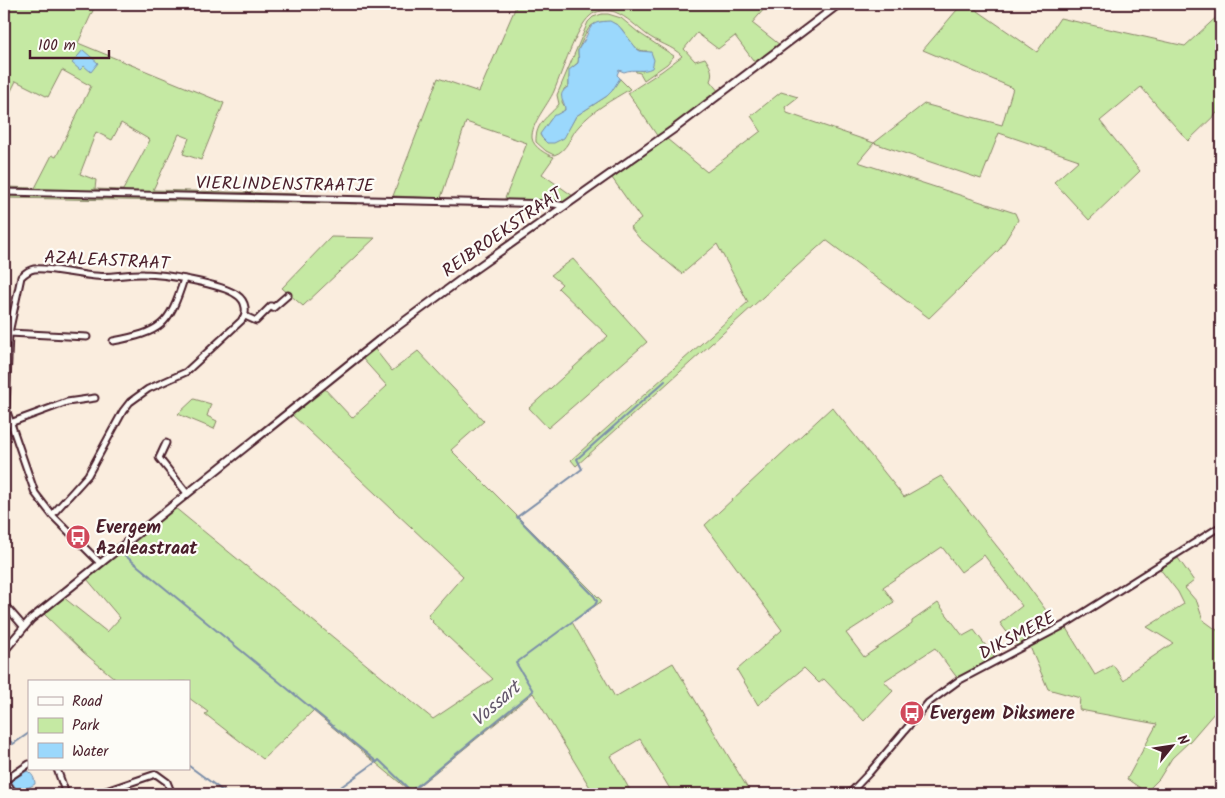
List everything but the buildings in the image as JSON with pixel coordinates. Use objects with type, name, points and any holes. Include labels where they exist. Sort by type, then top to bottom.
[{"type":"street","name":"REIBROEKSTRAAT","points":[[4,651],[23,626],[100,562],[379,340],[674,129],[839,4]]},
{"type":"street","name":"VIERLINDENSTRAATJE","points":[[4,192],[356,199],[554,204],[565,206]]},
{"type":"street","name":"AZALEASTRAAT","points":[[100,562],[52,515],[36,494],[10,423],[6,409],[5,367],[9,333],[19,281],[24,274],[34,269],[97,276],[142,273],[167,275],[236,294],[244,304],[246,316]]},
{"type":"street","points":[[113,341],[142,335],[162,323],[176,304],[184,279]]},
{"type":"street","points":[[52,515],[88,475],[123,411],[130,402],[148,389],[186,372],[246,316],[256,321],[271,306],[273,308],[288,295]]},
{"type":"street","points":[[9,333],[88,337]]},
{"type":"street","points":[[10,423],[67,402],[95,398]]},
{"type":"street","points":[[166,443],[159,458],[186,492]]},
{"type":"street","name":"DIKSMERE","points":[[849,794],[928,703],[939,694],[1064,626],[1221,526]]},
{"type":"street","points":[[4,604],[23,626]]},
{"type":"street","points":[[14,794],[4,781],[28,765]]},
{"type":"street","points":[[57,770],[66,794]]},
{"type":"street","points":[[97,794],[156,774],[167,782],[172,794]]},
{"type":"green space","points":[[4,4],[96,4],[78,43],[224,103],[201,160],[183,154],[189,138],[179,134],[153,190],[300,194],[301,200],[358,201],[357,204],[4,198],[4,194],[8,194],[7,187],[35,188],[52,155],[56,157],[91,86],[62,70],[48,97],[16,81],[4,105]],"holes":[[[121,123],[150,140],[123,190],[95,189],[96,180],[80,174],[96,132],[112,140]]]},
{"type":"green space","points":[[517,4],[760,4],[765,8],[752,23],[780,45],[756,64],[735,36],[718,49],[697,33],[684,49],[695,61],[705,58],[710,66],[710,81],[719,92],[658,137],[628,93],[682,56],[650,37],[628,19],[615,12],[602,11],[595,13],[590,16],[580,30],[554,91],[532,132],[535,144],[544,152],[554,157],[542,174],[573,196],[564,203],[504,201],[527,143],[466,122],[441,198],[393,196],[438,78],[479,92]]},
{"type":"green space","points":[[962,4],[968,4],[1037,52],[1060,18],[1185,46],[1221,13],[1221,109],[1188,141],[1141,87],[1100,121],[1140,171],[1089,220],[1054,182],[1079,160],[999,133],[981,179],[874,143],[924,104],[1002,125],[1013,88],[923,50]]},
{"type":"green space","points":[[602,14],[621,18],[639,33],[674,56],[667,64],[644,80],[635,69],[643,71],[647,51],[635,47],[617,25],[610,22],[601,22],[591,26],[578,49],[578,63],[572,67],[569,76],[569,86],[564,89],[562,102],[565,110],[551,119],[540,135],[547,143],[568,130],[576,116],[607,96],[620,79],[630,89],[584,120],[563,150],[554,155],[536,142],[538,129],[543,120],[559,104],[557,95],[588,22],[593,17]]},
{"type":"green space","points":[[781,92],[798,97],[785,107],[787,113],[874,143],[858,162],[1015,213],[1018,220],[1000,249],[929,318],[826,240],[576,466],[571,460],[748,302],[717,244],[682,274],[640,239],[630,227],[641,219],[612,178],[667,139],[707,172],[761,131],[751,116]]},
{"type":"green space","points":[[331,237],[375,238],[303,306],[282,288]]},
{"type":"green space","points":[[573,259],[647,342],[548,428],[529,408],[608,336],[558,288],[562,284],[551,275]]},
{"type":"green space","points":[[374,348],[392,371],[418,351],[484,421],[451,450],[602,601],[572,622],[615,697],[673,663],[751,794],[673,794],[640,739],[611,756],[632,794],[594,794],[533,693],[411,792],[313,711],[263,759],[205,714],[208,712],[190,699],[190,680],[117,680],[83,652],[44,614],[63,597],[107,632],[120,618],[87,579],[174,507],[433,719],[493,679],[432,622],[428,616],[463,576],[290,413],[323,387],[352,418],[387,386],[361,357]]},
{"type":"green space","points":[[194,399],[211,404],[207,416],[217,421],[214,429],[178,414]]},
{"type":"green space","points":[[832,407],[904,497],[941,476],[1023,579],[1056,624],[1018,647],[1000,623],[1022,606],[984,555],[961,572],[942,547],[883,587],[894,602],[846,633],[864,657],[912,624],[912,621],[938,603],[963,636],[974,630],[995,658],[958,679],[935,648],[884,681],[893,691],[864,721],[824,679],[819,683],[804,668],[758,705],[737,670],[782,630],[705,525]]},
{"type":"green space","points":[[1178,558],[1194,581],[1185,588],[1197,602],[1203,620],[1221,633],[1221,705],[1190,741],[1172,758],[1159,779],[1146,792],[1127,779],[1157,724],[1080,710],[1080,698],[1048,689],[1030,647],[1066,628],[1095,675],[1113,665],[1124,681],[1132,671],[1173,643],[1147,627],[1184,604],[1178,592],[1160,569]]},
{"type":"water","points":[[610,21],[619,26],[637,49],[651,52],[654,60],[652,68],[624,72],[619,70],[617,75],[620,78],[612,91],[576,116],[564,138],[554,143],[547,143],[540,134],[554,115],[565,110],[562,92],[569,86],[569,70],[578,63],[579,48],[592,25]]},
{"type":"water","points":[[83,50],[98,63],[91,72],[84,66],[80,70],[72,63]]},
{"type":"water","points":[[27,771],[33,776],[35,784],[22,791],[18,791],[11,781]]},
{"type":"waterway","name":"Vossart","points":[[122,553],[377,762],[379,760],[411,791],[533,691],[516,663],[595,605],[597,601],[594,596],[517,517],[582,469],[577,459],[665,381]]},
{"type":"waterway","points":[[4,735],[13,744],[28,734]]},
{"type":"waterway","points":[[331,794],[376,762]]},
{"type":"waterway","points":[[190,767],[227,794]]},
{"type":"place","name":"Evergem Azaleastraat","points":[[78,537]]},
{"type":"place","name":"Evergem Diksmere","points":[[912,713]]}]
